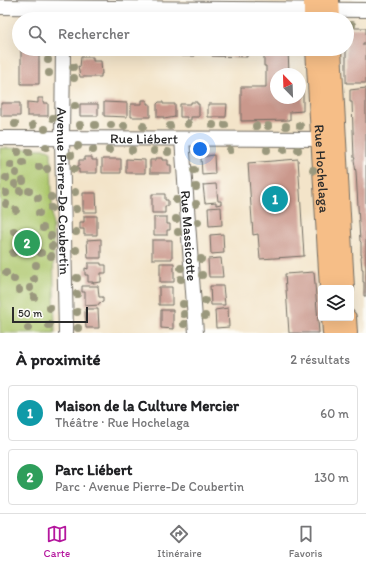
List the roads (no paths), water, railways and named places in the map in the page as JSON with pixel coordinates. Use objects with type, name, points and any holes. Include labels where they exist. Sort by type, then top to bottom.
[{"type":"main road","name":"Rue Hochelaga","points":[[316,56],[328,139],[345,285]]},
{"type":"main road","name":"Rue Hochelaga","points":[[329,285],[328,139],[332,56]]},
{"type":"main road","points":[[331,321],[332,333]]},
{"type":"main road","points":[[347,321],[348,333]]},
{"type":"street","points":[[0,7],[63,9],[366,10]]},
{"type":"street","name":"Avenue Pierre-De Coubertin","points":[[63,56],[62,138],[66,333]]},
{"type":"street","name":"Rue Liébert","points":[[0,138],[328,139]]},
{"type":"street","name":"Rue Massicotte","points":[[182,139],[196,333]]},
{"type":"place","name":"Maison de la Culture Mercier","points":[[275,199]]},
{"type":"place","name":"Parc Liébert","points":[[27,243]]}]
